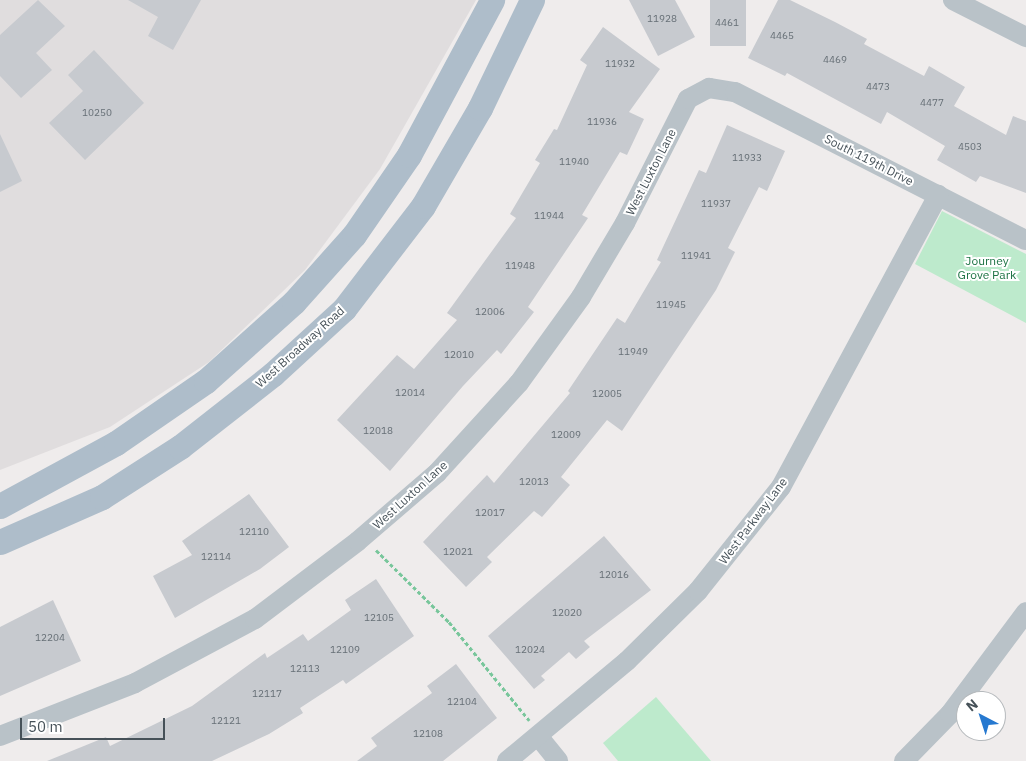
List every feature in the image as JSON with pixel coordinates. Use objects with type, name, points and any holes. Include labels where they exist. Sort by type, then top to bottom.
[{"type":"main road","points":[[0,506],[116,444],[206,381],[294,302],[354,235],[409,155],[492,0]]},
{"type":"main road","name":"West Broadway Road","points":[[0,542],[102,497],[180,447],[274,374],[344,309],[423,206],[480,108],[532,0]]},
{"type":"street","points":[[953,0],[1026,37]]},
{"type":"street","name":"South 119th Drive","points":[[708,88],[735,92],[1026,240]]},
{"type":"street","name":"West Luxton Lane","points":[[0,736],[135,683],[255,619],[365,536],[437,473],[519,383],[581,297],[625,223],[688,99],[708,88]]},
{"type":"street","name":"West Parkway Lane","points":[[507,761],[627,661],[698,591],[781,487],[938,195]]},
{"type":"street","points":[[904,761],[950,714],[1026,612]]},
{"type":"street","points":[[538,736],[558,761]]},
{"type":"path","points":[[365,536],[449,622],[538,736]]},
{"type":"shaded area","points":[[0,0],[476,0],[380,169],[305,270],[209,362],[110,427],[0,470]]},
{"type":"green space","name":"Journey Grove Park","points":[[942,211],[1026,254],[1026,323],[915,264]]},
{"type":"green space","points":[[656,697],[711,761],[618,761],[603,743]]},
{"type":"building","points":[[38,0],[65,26],[36,53],[52,70],[21,98],[0,76],[0,35]]},
{"type":"building","points":[[128,0],[201,0],[173,50],[148,36],[158,17]]},
{"type":"building","points":[[629,0],[675,0],[695,37],[658,56]]},
{"type":"building","points":[[710,0],[746,0],[746,46],[710,46]]},
{"type":"building","points":[[778,0],[790,0],[835,22],[867,39],[864,44],[924,76],[929,66],[965,87],[954,106],[1006,135],[1013,116],[1026,121],[1026,193],[980,176],[976,182],[937,160],[945,146],[887,112],[881,124],[787,73],[785,76],[748,58]]},
{"type":"building","points":[[603,27],[660,69],[629,112],[644,119],[627,155],[620,152],[582,215],[588,218],[528,307],[534,312],[501,354],[497,350],[463,386],[390,471],[337,420],[397,355],[414,369],[457,320],[447,313],[516,218],[510,214],[540,163],[535,160],[554,129],[557,130],[587,65],[580,60]]},
{"type":"building","points":[[94,50],[144,103],[85,160],[49,123],[83,91],[68,75]]},
{"type":"building","points":[[727,125],[785,151],[767,191],[759,187],[728,248],[735,252],[716,290],[622,431],[607,420],[561,477],[570,485],[542,517],[534,511],[487,557],[492,562],[466,587],[423,542],[487,475],[494,483],[570,393],[568,391],[617,318],[625,323],[661,262],[657,260],[699,170],[706,173]]},
{"type":"building","points":[[0,134],[22,181],[0,192]]},
{"type":"building","points":[[249,494],[289,547],[260,569],[175,618],[153,576],[192,555],[182,541]]},
{"type":"building","points":[[604,536],[651,590],[584,641],[590,647],[576,659],[569,652],[541,676],[545,680],[534,689],[488,636]]},
{"type":"building","points":[[376,579],[414,636],[346,684],[343,680],[300,708],[303,713],[269,734],[212,761],[47,761],[106,737],[110,746],[192,706],[265,653],[267,658],[303,634],[308,641],[351,610],[345,600]]},
{"type":"building","points":[[53,600],[81,661],[0,696],[0,627]]},
{"type":"building","points":[[456,664],[497,718],[443,761],[357,761],[377,746],[371,738],[432,693],[427,686]]}]
